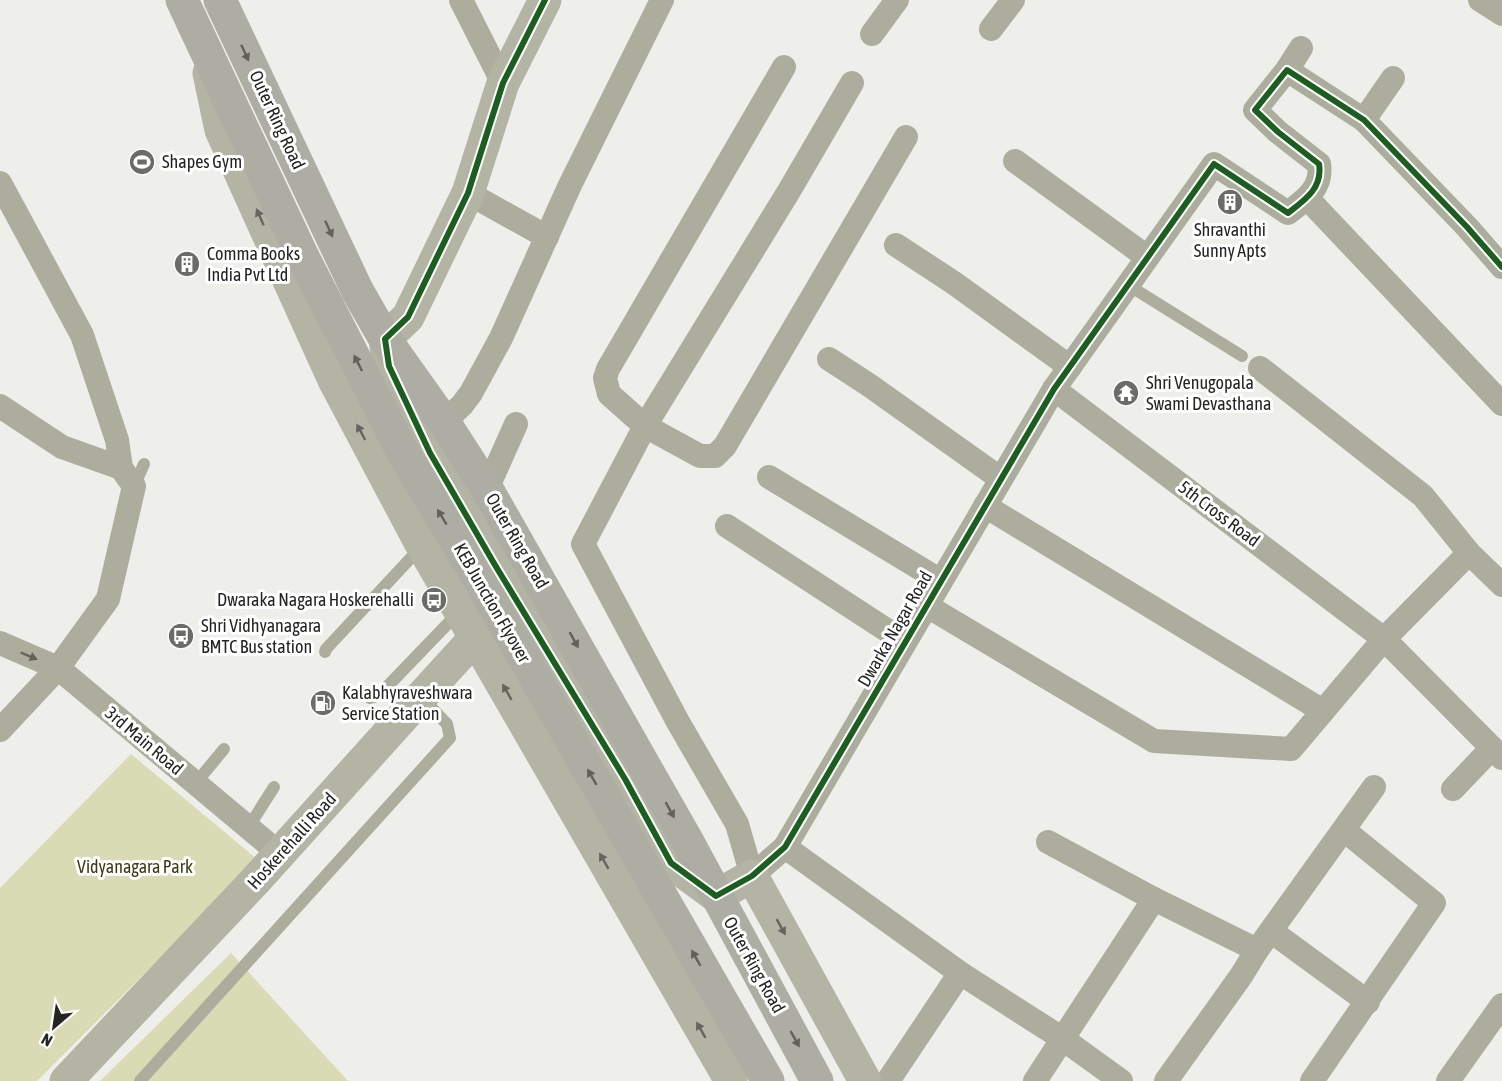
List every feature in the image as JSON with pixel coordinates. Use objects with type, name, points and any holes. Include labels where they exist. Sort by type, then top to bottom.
[{"type":"highway","name":"Outer Ring Road","points":[[182,0],[237,115]]},
{"type":"highway","name":"Outer Ring Road","points":[[220,0],[357,290],[385,339],[444,422],[487,489],[678,824],[817,1081]]},
{"type":"highway","name":"KEB Junction Flyover","points":[[237,115],[303,257],[403,453],[768,1081]]},
{"type":"street","points":[[462,0],[502,83]]},
{"type":"street","points":[[545,0],[502,83],[468,193],[408,317],[385,339],[389,366],[430,453],[516,600],[625,778],[671,863],[716,896],[752,876]]},
{"type":"street","points":[[444,422],[462,405],[501,338],[570,185],[662,0]]},
{"type":"street","points":[[872,34],[897,0]]},
{"type":"street","points":[[991,29],[1013,0]]},
{"type":"street","points":[[1480,0],[1502,14]]},
{"type":"street","points":[[202,42],[221,130],[334,380],[422,544],[730,1081]]},
{"type":"street","points":[[1301,48],[1255,110],[1278,132],[1319,164],[1321,176],[1308,199],[1502,404]]},
{"type":"street","points":[[784,67],[608,369],[605,378],[609,394],[645,426],[700,456],[715,456],[725,446],[906,137]]},
{"type":"street","points":[[1287,69],[1364,120],[1502,267]]},
{"type":"street","points":[[1364,120],[1393,78]]},
{"type":"street","points":[[852,83],[789,191],[645,426],[583,544],[678,722],[737,824],[752,876],[865,1081]]},
{"type":"street","points":[[1015,161],[1148,257]]},
{"type":"street","name":"Dwarka Nagar Road","points":[[752,876],[785,847],[1054,389],[1214,164],[1288,213],[1308,199]]},
{"type":"street","points":[[0,183],[82,335],[127,477],[108,599],[58,668],[0,730]]},
{"type":"street","points":[[468,193],[547,237]]},
{"type":"street","points":[[896,246],[954,283],[1070,366]]},
{"type":"street","points":[[829,359],[1001,478]]},
{"type":"street","points":[[1251,362],[1423,496],[1469,553],[1502,585]]},
{"type":"street","name":"5th Cross Road","points":[[1054,389],[1384,639],[1497,753]]},
{"type":"street","points":[[0,406],[62,447],[127,477]]},
{"type":"street","points":[[487,489],[516,424]]},
{"type":"street","points":[[769,477],[941,581]]},
{"type":"street","points":[[985,506],[1323,711]]},
{"type":"street","points":[[727,526],[905,642]]},
{"type":"street","points":[[927,606],[1154,741],[1291,749],[1384,639],[1469,553]]},
{"type":"street","name":"Hoskerehalli Road","points":[[66,1081],[280,854],[409,691],[468,624],[516,600]]},
{"type":"street","name":"3rd Main Road","points":[[0,643],[58,668],[280,854]]},
{"type":"street","points":[[1453,789],[1497,753]]},
{"type":"street","points":[[1166,1081],[1374,787]]},
{"type":"street","points":[[1312,1081],[1434,903],[1344,830]]},
{"type":"street","points":[[1048,842],[1154,899],[1257,950]]},
{"type":"street","points":[[785,847],[960,973],[1063,1039],[1121,1081]]},
{"type":"street","points":[[1035,1081],[1154,899]]},
{"type":"street","points":[[1271,931],[1368,1002]]},
{"type":"street","points":[[888,1081],[960,973]]},
{"type":"street","points":[[1448,1081],[1502,1005]]},
{"type":"lane","points":[[1128,285],[1251,362]]},
{"type":"lane","points":[[127,477],[144,464]]},
{"type":"lane","points":[[326,652],[326,649],[422,544]]},
{"type":"lane","points":[[140,1081],[450,738],[447,724],[409,691],[369,698]]},
{"type":"lane","points":[[195,784],[224,749]]},
{"type":"lane","points":[[248,828],[274,788]]},
{"type":"green space","name":"Vidyanagara Park","points":[[131,754],[258,860],[37,1081],[0,1081],[0,888]]},
{"type":"green space","points":[[231,953],[348,1081],[100,1081]]},
{"type":"cycle path","points":[[545,0],[503,83],[468,193],[408,317],[385,339],[389,366],[430,453],[625,779],[671,863],[716,896],[752,876],[785,847],[1054,389],[1214,164],[1288,213],[1311,193],[1318,180],[1319,164],[1278,132],[1255,110],[1287,70],[1364,120],[1467,227],[1502,267]]},
{"type":"place","name":"Shapes Gym","points":[[142,162]]},
{"type":"place","name":"Shravanthi Sunny Apts","points":[[1230,202]]},
{"type":"place","name":"Comma Books India Pvt Ltd","points":[[187,264]]},
{"type":"place","name":"Shri Venugopala Swami Devasthana","points":[[1126,393]]},
{"type":"place","name":"Dwaraka Nagara Hoskerehalli","points":[[434,600]]},
{"type":"place","name":"Shri Vidhyanagara BMTC Bus station","points":[[181,636]]},
{"type":"place","name":"Kalabhyraveshwara Service Station","points":[[323,703]]}]
